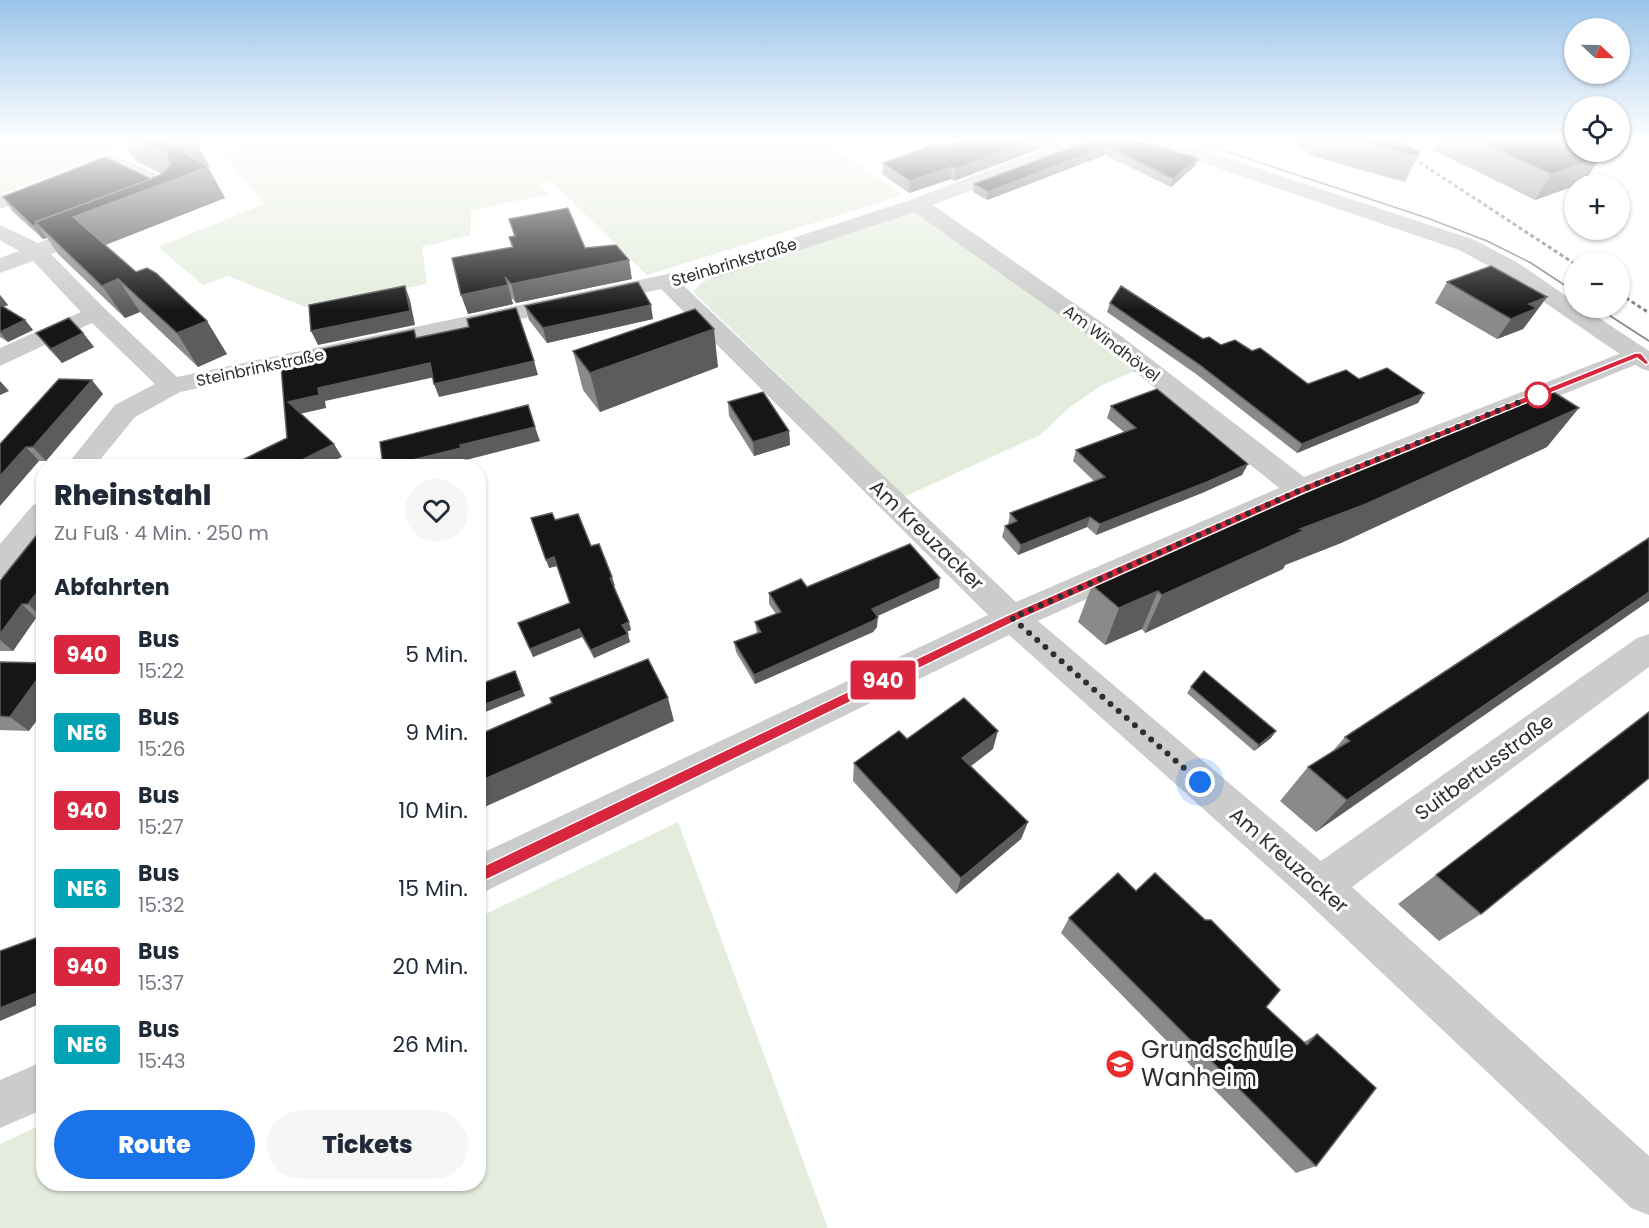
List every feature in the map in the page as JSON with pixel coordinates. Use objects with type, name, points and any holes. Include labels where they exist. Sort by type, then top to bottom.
[{"type":"street","points":[[0,203],[18,196]]},
{"type":"street","points":[[147,209],[169,201],[174,196]]},
{"type":"street","name":"Steinbrinkstraße","points":[[86,459],[125,411],[172,386],[711,272],[937,196]]},
{"type":"street","points":[[1322,196],[1467,245],[1510,268],[1643,359]]},
{"type":"street","name":"Am Windhövel","points":[[917,204],[1112,341],[1301,490]]},
{"type":"street","points":[[0,266],[114,222]]},
{"type":"street","points":[[0,231],[36,251],[95,313],[172,386]]},
{"type":"street","name":"Am Kreuzacker","points":[[667,282],[1012,618],[1320,886],[1649,1190]]},
{"type":"street","points":[[0,358],[95,313]]},
{"type":"street","points":[[486,872],[1012,618],[1301,490],[1643,359]]},
{"type":"street","points":[[0,566],[36,522]]},
{"type":"street","name":"Suitbertusstraße","points":[[1320,886],[1649,648]]},
{"type":"street","points":[[0,1104],[36,1088]]},
{"type":"green space","points":[[258,196],[539,196],[471,210],[470,235],[422,247],[427,284],[305,307],[228,276],[203,285],[158,247],[264,204]]},
{"type":"green space","points":[[567,196],[899,196],[647,275]]},
{"type":"green space","points":[[917,210],[1137,370],[1102,385],[1069,408],[1040,435],[904,497],[693,292],[702,282]]},
{"type":"green space","points":[[678,822],[828,1228],[0,1228],[0,1144],[36,1127],[36,1191],[486,1191],[486,914]]},
{"type":"building","points":[[103,196],[129,196],[73,217],[136,272],[147,268],[156,273],[207,321],[177,333],[118,279],[102,286],[35,222]]},
{"type":"building","points":[[104,196],[35,222],[37,224],[33,226],[3,197]]},
{"type":"building","points":[[568,208],[585,248],[616,245],[629,260],[511,284],[505,277],[508,285],[461,295],[452,258],[513,247],[509,237],[515,236],[509,219]]},
{"type":"building","points":[[1491,266],[1547,297],[1529,304],[1537,308],[1511,319],[1447,282]]},
{"type":"building","points":[[638,282],[651,305],[543,328],[525,306]]},
{"type":"building","points":[[405,286],[410,311],[311,331],[309,305]]},
{"type":"building","points":[[1121,286],[1203,339],[1209,337],[1221,345],[1235,340],[1252,351],[1260,348],[1308,384],[1346,370],[1359,379],[1387,368],[1424,393],[1302,444],[1200,365],[1110,303]]},
{"type":"building","points":[[0,305],[25,320],[0,332]]},
{"type":"building","points":[[516,308],[534,361],[434,384],[430,363],[318,388],[319,395],[288,402],[334,444],[304,459],[244,459],[287,438],[281,366],[314,359],[313,351],[414,330],[416,338],[469,327],[467,319]]},
{"type":"building","points":[[695,309],[714,329],[590,373],[573,351]]},
{"type":"building","points":[[69,318],[83,333],[51,349],[36,333]]},
{"type":"building","points":[[59,379],[92,380],[33,447],[26,447],[0,476],[0,444]]},
{"type":"building","points":[[1547,388],[1579,408],[1366,504],[1300,529],[1305,530],[1162,595],[1158,591],[1119,608],[1092,585]]},
{"type":"building","points":[[1157,389],[1248,464],[1100,524],[1090,517],[1021,545],[1005,526],[1017,521],[1010,513],[1105,477],[1076,450],[1136,428],[1111,406]]},
{"type":"building","points":[[763,392],[789,431],[753,442],[728,402]]},
{"type":"building","points":[[528,405],[535,427],[460,445],[461,448],[416,459],[382,459],[380,442]]},
{"type":"building","points":[[552,513],[555,520],[578,514],[591,546],[599,544],[612,577],[610,578],[629,622],[622,625],[628,634],[591,650],[579,629],[530,649],[518,623],[570,603],[554,557],[546,560],[531,518]]},
{"type":"building","points":[[36,536],[36,594],[28,604],[22,604],[0,634],[0,581]]},
{"type":"building","points":[[1649,538],[1649,592],[1347,800],[1308,767],[1350,741],[1345,737]]},
{"type":"building","points":[[910,544],[940,578],[872,609],[878,617],[873,621],[754,675],[734,642],[761,632],[755,622],[781,612],[769,593],[801,579],[807,587]]},
{"type":"building","points":[[648,659],[668,698],[486,778],[486,732],[552,703],[550,698]]},
{"type":"building","points":[[0,662],[36,663],[36,681],[10,717],[0,716]]},
{"type":"building","points":[[515,671],[522,690],[486,704],[486,682]]},
{"type":"building","points":[[1204,671],[1276,731],[1259,745],[1191,687]]},
{"type":"building","points":[[964,698],[998,731],[962,758],[1028,822],[961,878],[854,763],[899,731],[907,739]]},
{"type":"building","points":[[1649,712],[1649,778],[1481,914],[1436,875]]},
{"type":"building","points":[[1118,873],[1136,891],[1155,873],[1205,920],[1211,920],[1280,990],[1266,1007],[1307,1045],[1317,1034],[1376,1088],[1316,1166],[1069,918]]},
{"type":"building","points":[[36,938],[36,993],[0,1008],[0,951]]},
{"type":"tram line","points":[[1362,196],[1487,241],[1531,263],[1564,285]]},
{"type":"tram line","points":[[1613,318],[1649,341]]},
{"type":"railway","points":[[1472,196],[1564,257]]},
{"type":"railway","points":[[1630,301],[1649,313]]},
{"type":"bus line","name":"940","points":[[486,872],[1012,618],[1301,490],[1638,355],[1649,363]]},
{"type":"place","name":"Grundschule Wanheim","points":[[1120,1064]]},
{"type":"route","points":[[1200,782],[1012,618],[1301,490],[1547,391],[1538,395]]}]
